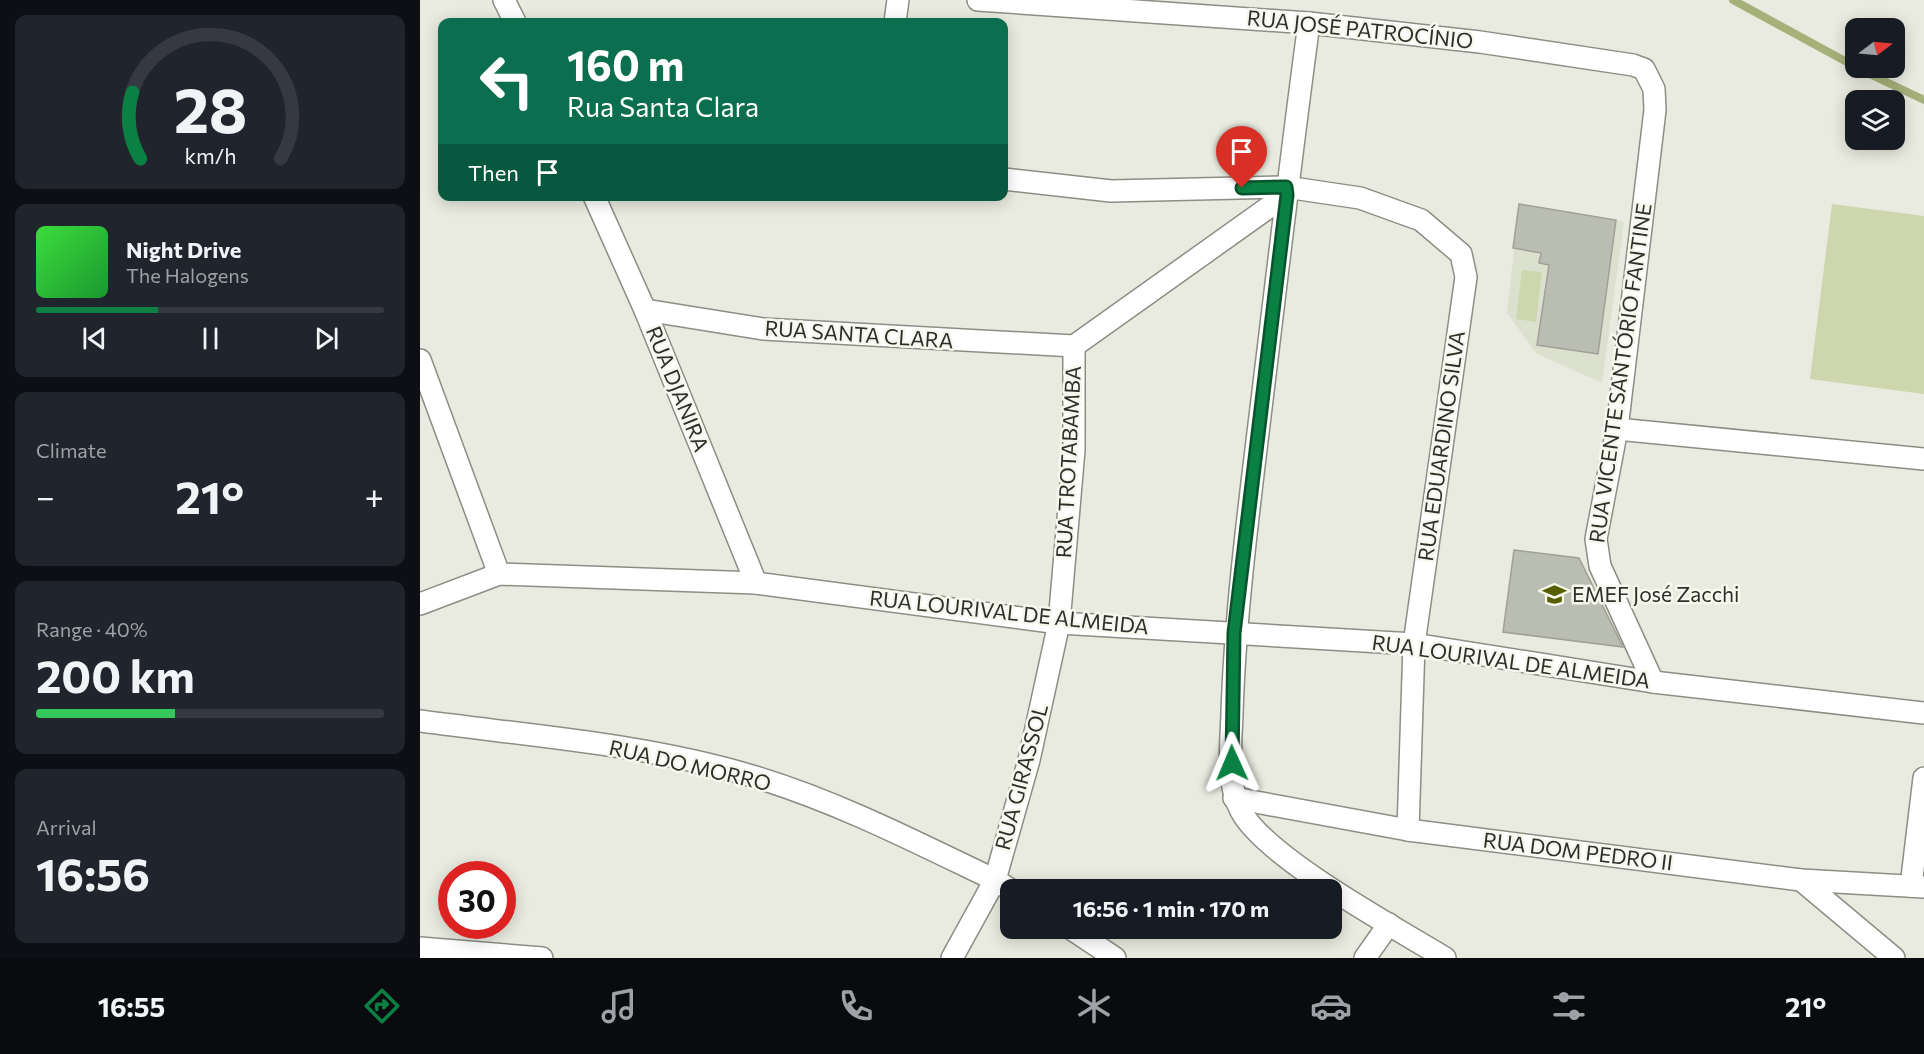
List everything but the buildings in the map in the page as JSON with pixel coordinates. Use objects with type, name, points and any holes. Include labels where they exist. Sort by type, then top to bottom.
[{"type":"street","points":[[504,0],[513,18]]},
{"type":"street","points":[[896,18],[898,0]]},
{"type":"street","name":"RUA JOSÉ PATROCÍNIO","points":[[978,0],[1309,23],[1480,42],[1633,65]]},
{"type":"street","points":[[1309,23],[1286,191],[1234,633],[1231,745],[1234,798],[1243,816],[1262,836],[1304,871],[1445,958]]},
{"type":"street","name":"RUA VICENTE SANTÓRIO FANTINE","points":[[1633,65],[1644,69],[1650,77],[1655,110],[1617,429],[1596,539],[1600,566],[1653,682]]},
{"type":"street","points":[[1008,179],[1111,191],[1286,191]]},
{"type":"street","name":"RUA TROTABAMBA","points":[[1059,622],[1074,450],[1074,346],[1286,191]]},
{"type":"street","name":"RUA EDUARDINO SILVA","points":[[1286,191],[1360,198],[1421,220],[1461,254],[1466,277],[1414,644],[1408,830]]},
{"type":"street","name":"RUA DJANIRA","points":[[596,201],[645,310],[756,583]]},
{"type":"street","name":"RUA SANTA CLARA","points":[[645,310],[763,330],[1074,346]]},
{"type":"street","points":[[420,360],[499,574]]},
{"type":"street","points":[[1617,429],[1924,459]]},
{"type":"street","name":"RUA LOURIVAL DE ALMEIDA","points":[[420,604],[499,574],[756,583],[1059,622],[1414,644],[1653,682],[1924,713]]},
{"type":"street","name":"RUA GIRASSOL","points":[[1004,879],[1059,622]]},
{"type":"street","name":"RUA DO MORRO","points":[[420,721],[638,750],[753,777],[876,823],[1000,884]]},
{"type":"street","points":[[1917,887],[1924,778]]},
{"type":"street","name":"RUA DOM PEDRO II","points":[[1234,798],[1408,830],[1801,880],[1917,887]]},
{"type":"street","points":[[1801,880],[1894,958]]},
{"type":"street","name":"RUA GIRASSOL","points":[[952,958],[1000,889]]},
{"type":"street","points":[[1365,958],[1389,924]]},
{"type":"street","points":[[1086,939],[1115,958]]},
{"type":"street","points":[[420,948],[542,958]]},
{"type":"shaded area","points":[[1519,204],[1624,222],[1602,383],[1537,354],[1507,313]]},
{"type":"green space","points":[[1832,204],[1924,216],[1924,394],[1810,379]]},
{"type":"green space","points":[[1522,270],[1542,272],[1536,322],[1516,319]]},
{"type":"waterway","points":[[1733,0],[1845,61]]},
{"type":"waterway","points":[[1878,78],[1924,100]]},
{"type":"place","name":"EMEF José Zacchi","points":[[1554,595]]},
{"type":"route","points":[[1232,763],[1234,633],[1287,195],[1286,187],[1242,188]]}]
